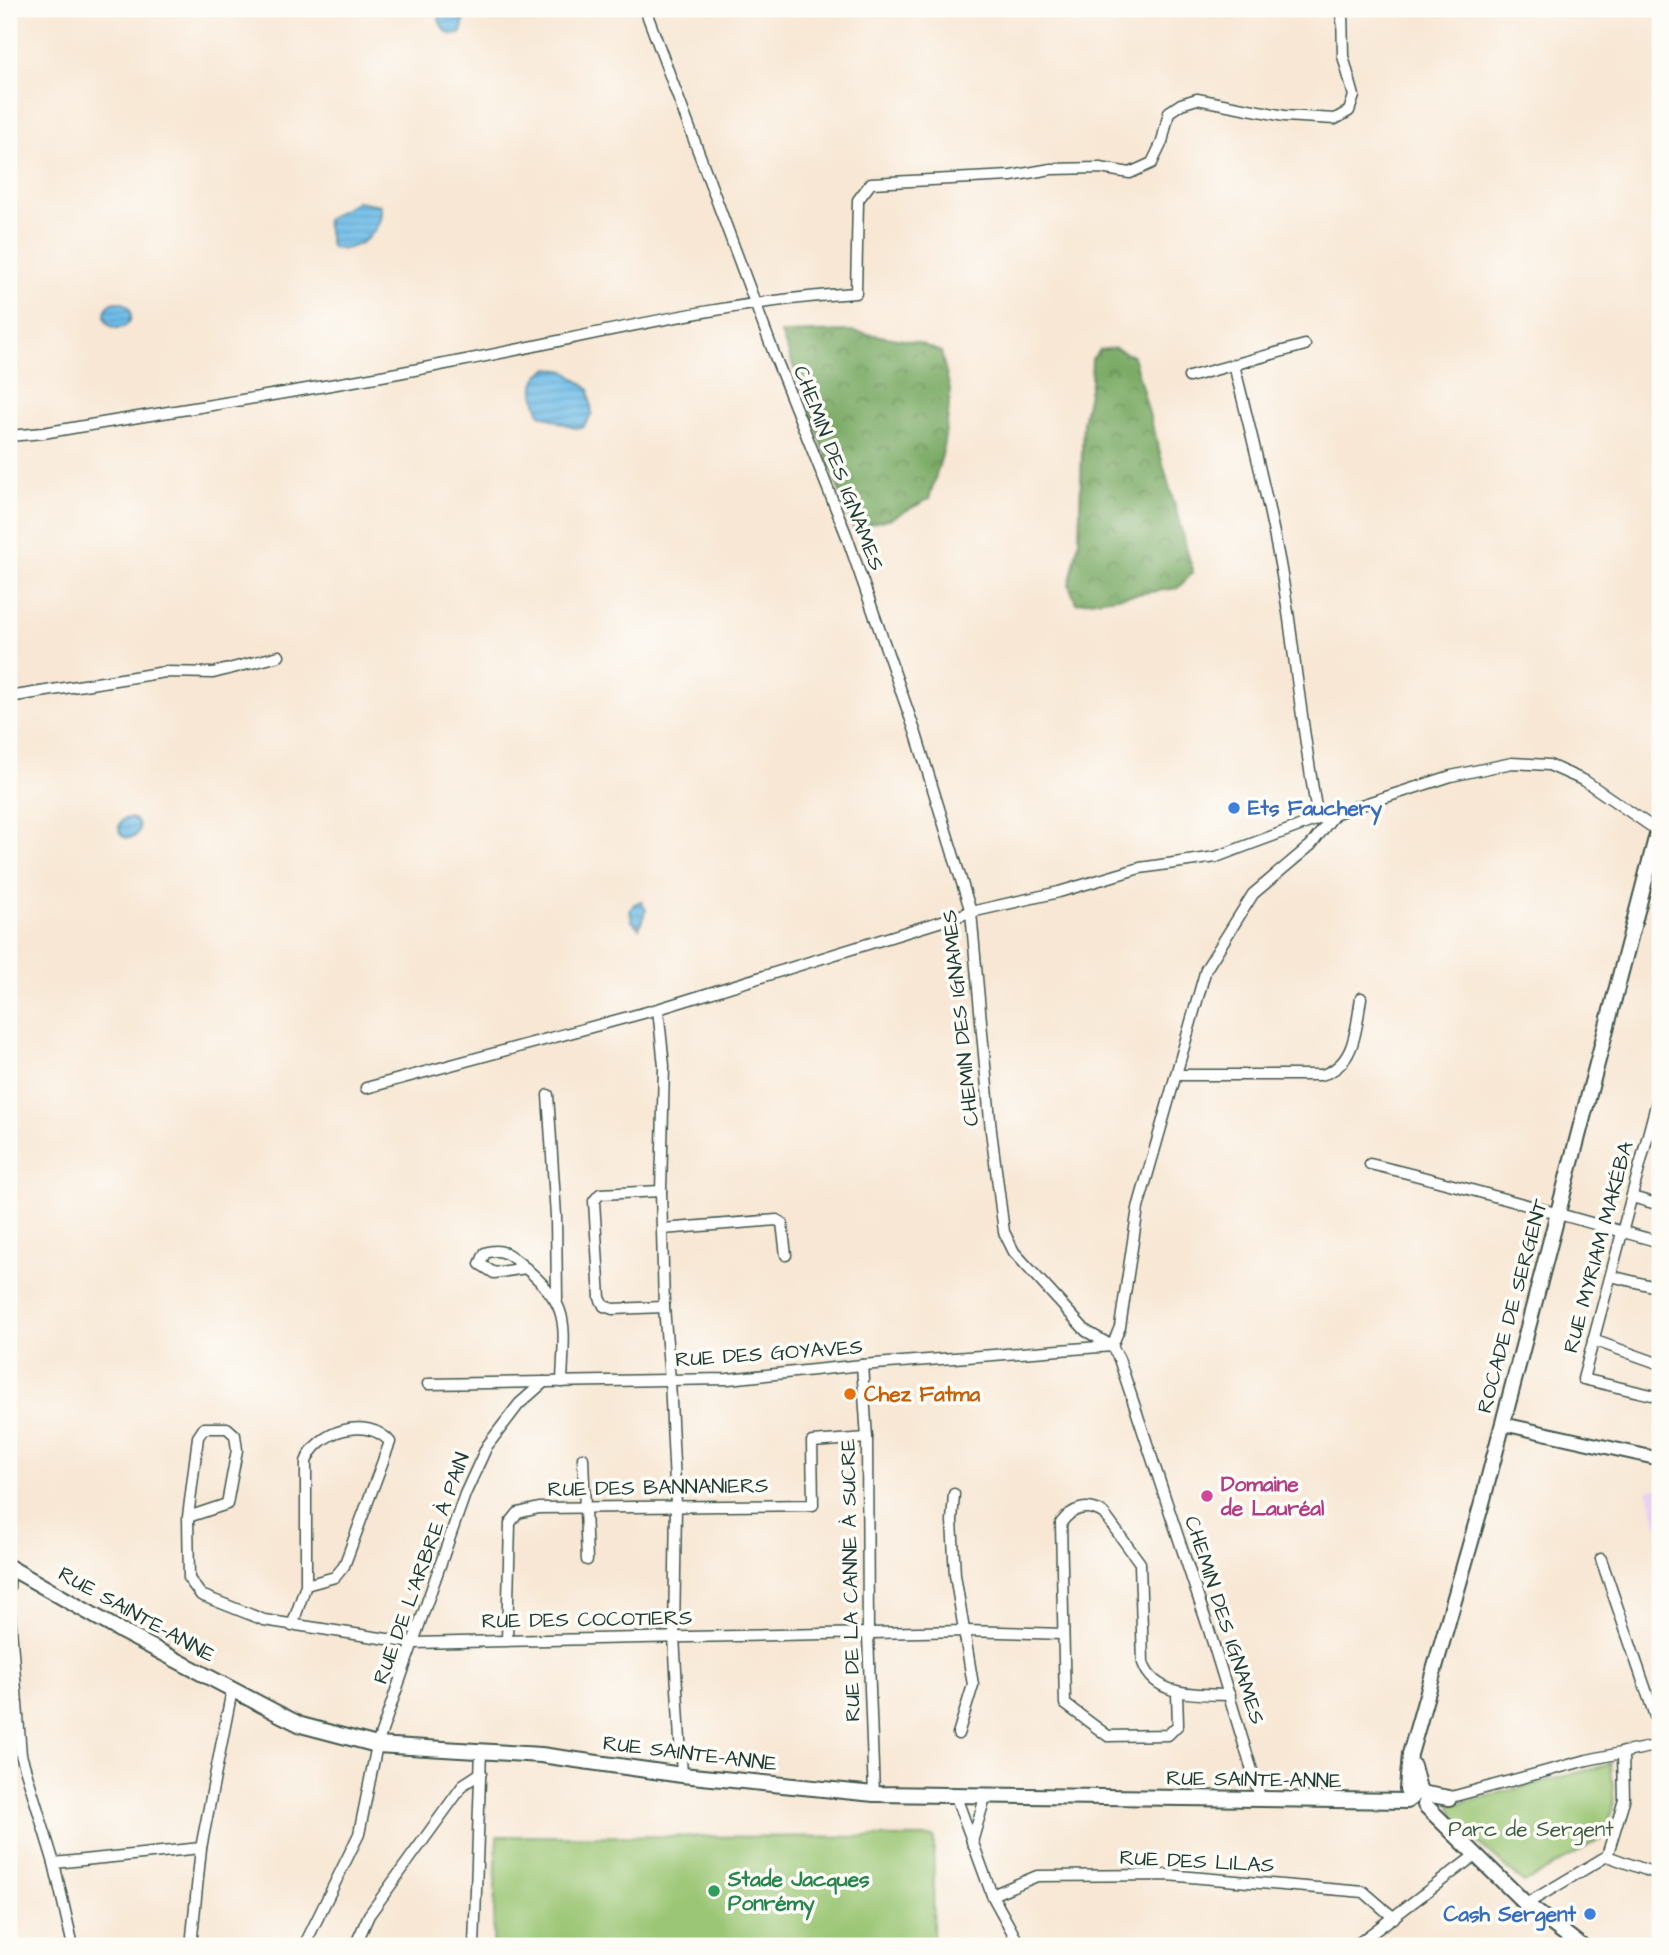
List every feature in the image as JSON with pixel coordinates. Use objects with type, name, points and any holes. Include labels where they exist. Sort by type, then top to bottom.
[{"type":"main road","name":"ROCADE DE SERGENT","points":[[1417,1801],[1410,1754],[1503,1424],[1659,827]]},
{"type":"main road","name":"RUE SAINTE-ANNE","points":[[10,1567],[232,1690],[301,1725],[377,1745],[541,1755],[682,1775],[874,1794],[1384,1802],[1449,1798]]},
{"type":"main road","points":[[1417,1801],[1526,1904],[1581,1946]]},
{"type":"street","name":"CHEMIN DES IGNAMES","points":[[645,9],[754,302],[846,534],[916,734],[971,912],[990,1131],[1004,1232],[1014,1252],[1086,1331],[1112,1346],[1119,1359],[1230,1695],[1261,1800]]},
{"type":"street","points":[[9,436],[43,433],[426,368],[678,314],[754,302],[856,293],[858,200],[871,183],[1010,176],[1051,169],[1100,168],[1130,173],[1152,163],[1162,142],[1169,112],[1181,104],[1198,99],[1284,116],[1335,120],[1349,111],[1354,96],[1343,56],[1342,9]]},
{"type":"street","points":[[1189,377],[1305,345]]},
{"type":"street","points":[[1234,365],[1269,506],[1289,618],[1301,722],[1318,819]]},
{"type":"street","points":[[9,697],[165,672],[213,673],[279,656]]},
{"type":"street","points":[[366,1088],[658,1009],[971,912],[1059,892],[1140,868],[1216,857],[1318,819],[1451,776],[1512,763],[1549,765],[1585,781],[1659,827]]},
{"type":"street","points":[[1112,1346],[1119,1326],[1138,1209],[1206,969],[1253,894],[1311,845],[1334,815]]},
{"type":"street","points":[[1176,1075],[1321,1075],[1334,1072],[1344,1062],[1353,1046],[1361,998]]},
{"type":"street","points":[[658,1009],[664,1066],[661,1191],[664,1307],[676,1505],[674,1636],[682,1775]]},
{"type":"street","name":"RUE MYRIAM MAKÉBA","points":[[1660,1090],[1583,1379],[1660,1397]]},
{"type":"street","points":[[548,1095],[556,1216],[556,1298],[564,1325],[562,1382]]},
{"type":"street","points":[[1370,1164],[1523,1202],[1557,1216],[1660,1242]]},
{"type":"street","points":[[661,1191],[600,1194],[594,1201],[593,1230],[600,1298],[604,1306],[613,1309],[664,1307]]},
{"type":"street","points":[[1632,1197],[1660,1205]]},
{"type":"street","points":[[662,1229],[777,1220],[782,1223],[786,1255]]},
{"type":"street","points":[[526,1268],[556,1298]]},
{"type":"street","points":[[1611,1276],[1660,1288]]},
{"type":"street","points":[[1593,1340],[1660,1364]]},
{"type":"street","name":"RUE DES GOYAVES","points":[[428,1384],[728,1379],[862,1365],[1112,1346]]},
{"type":"street","name":"RUE DE LA CANNE À SUCRE","points":[[862,1365],[867,1438],[868,1635],[874,1794]]},
{"type":"street","name":"RUE DE L'ARBRE À PAIN","points":[[304,1946],[359,1834],[377,1745],[439,1562],[487,1446],[519,1404],[544,1382]]},
{"type":"street","points":[[1503,1424],[1660,1459]]},
{"type":"street","name":"RUE DES COCOTIERS","points":[[188,1517],[227,1504],[237,1450],[235,1435],[227,1428],[204,1428],[198,1437],[188,1517],[189,1578],[201,1595],[233,1610],[292,1626],[413,1643],[965,1631],[1063,1634]]},
{"type":"street","points":[[292,1626],[306,1585],[306,1462],[310,1449],[324,1436],[339,1431],[372,1430],[383,1433],[390,1442],[385,1462],[344,1566],[335,1577],[306,1585]]},
{"type":"street","name":"RUE DES BANNANIERS","points":[[507,1640],[512,1517],[526,1510],[813,1504],[812,1442],[867,1438]]},
{"type":"street","points":[[583,1458],[587,1560]]},
{"type":"street","points":[[954,1494],[953,1544],[973,1685],[958,1734]]},
{"type":"street","points":[[1177,1693],[1178,1725],[1171,1734],[1116,1738],[1101,1733],[1065,1704],[1061,1523],[1068,1513],[1097,1509],[1104,1514],[1140,1563],[1146,1670],[1177,1693],[1230,1695]]},
{"type":"street","points":[[1601,1559],[1660,1731]]},
{"type":"street","points":[[9,1588],[10,1567]]},
{"type":"street","points":[[9,1602],[21,1755],[54,1863],[73,1946]]},
{"type":"street","points":[[194,1946],[201,1849],[232,1690]]},
{"type":"street","points":[[1449,1798],[1623,1752],[1660,1745]]},
{"type":"street","points":[[474,1946],[481,1751]]},
{"type":"street","points":[[1526,1904],[1607,1856],[1624,1800],[1623,1752]]},
{"type":"street","points":[[355,1946],[369,1915],[464,1784],[481,1773]]},
{"type":"street","points":[[955,1794],[992,1895],[1020,1946]]},
{"type":"street","points":[[972,1842],[986,1794]]},
{"type":"street","points":[[54,1863],[201,1849]]},
{"type":"street","points":[[1607,1856],[1660,1875]]},
{"type":"street","points":[[1355,1946],[1474,1857]]},
{"type":"street","name":"RUE DES LILAS","points":[[992,1895],[1037,1876],[1167,1875],[1364,1892],[1394,1919]]},
{"type":"shaded area","points":[[1660,1488],[1660,1534],[1647,1490]]},
{"type":"green space","points":[[851,331],[916,342],[941,352],[950,390],[942,455],[929,499],[892,518],[853,528],[781,333]]},
{"type":"green space","points":[[1114,348],[1133,356],[1193,572],[1178,588],[1076,603],[1069,585],[1079,541],[1083,422],[1091,383],[1092,359],[1100,350]]},
{"type":"green space","name":"Parc de Sergent","points":[[1611,1764],[1614,1802],[1606,1836],[1524,1883],[1457,1824],[1450,1806]]},
{"type":"green space","name":"Stade Jacques Ponrémy","points":[[497,1836],[934,1837],[933,1946],[493,1946]]},
{"type":"water","points":[[442,9],[461,14],[464,22],[460,34],[451,35],[442,27],[439,16]]},
{"type":"water","points":[[357,201],[380,205],[379,223],[359,244],[350,248],[331,247],[326,220]]},
{"type":"water","points":[[118,302],[128,305],[131,315],[128,325],[118,328],[108,325],[105,315],[108,305]]},
{"type":"water","points":[[550,368],[565,371],[589,389],[592,414],[583,427],[574,428],[540,414],[534,394],[535,382]]},
{"type":"water","points":[[129,818],[136,821],[139,828],[136,835],[129,838],[122,835],[119,828],[122,821]]},
{"type":"water","points":[[641,901],[646,910],[639,928],[632,921],[630,911],[634,904]]},
{"type":"place","name":"Ets Fauchery","points":[[1234,808]]},
{"type":"place","name":"Chez Fatma","points":[[850,1394]]},
{"type":"place","name":"Domaine de Lauréal","points":[[1207,1496]]},
{"type":"place","name":"Stade Jacques Ponrémy","points":[[714,1891]]},
{"type":"place","name":"Cash Sergent","points":[[1590,1914]]}]
